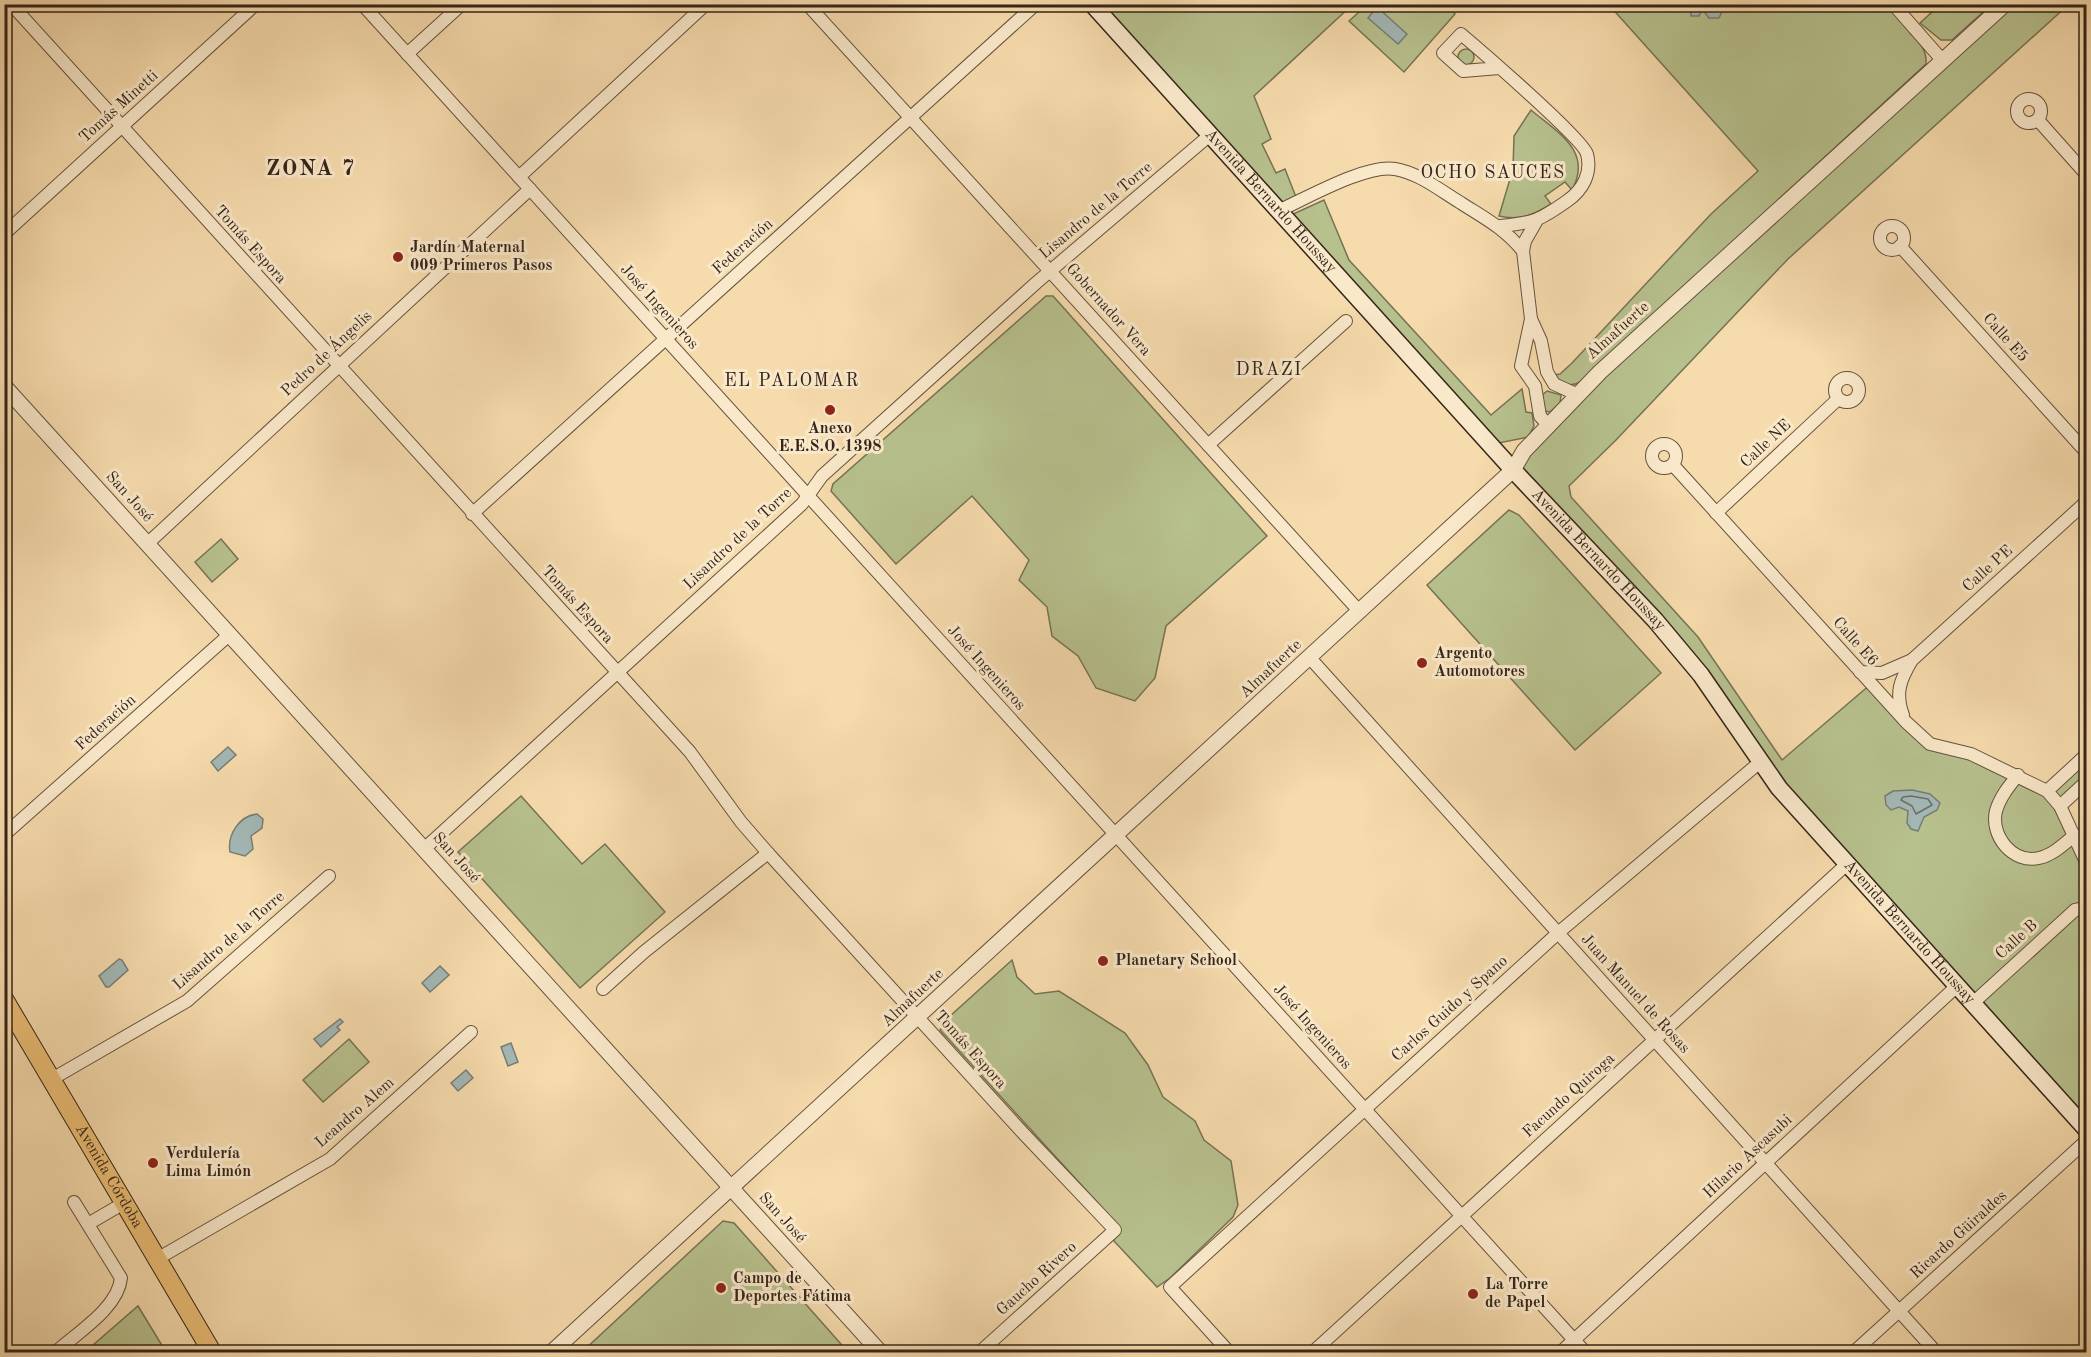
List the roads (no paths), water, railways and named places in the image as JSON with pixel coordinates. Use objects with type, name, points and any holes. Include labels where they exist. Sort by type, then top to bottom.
[{"type":"main road","name":"Avenida Bernardo Houssay","points":[[1092,4],[1512,470],[1661,628],[1734,720],[1759,763],[2086,1129]]},
{"type":"main road","name":"Avenida Córdoba","points":[[4,999],[212,1353]]},
{"type":"street","name":"Tomás Espora","points":[[11,4],[338,367],[690,752],[741,822],[768,853],[1115,1230]]},
{"type":"street","name":"Tomás Minetti","points":[[4,234],[256,4]]},
{"type":"street","name":"José Ingenieros","points":[[362,4],[1585,1353]]},
{"type":"street","points":[[407,54],[462,4]]},
{"type":"street","points":[[519,177],[706,4]]},
{"type":"street","name":"Gobernador Vera","points":[[807,4],[1360,612]]},
{"type":"street","name":"Federación","points":[[472,514],[1036,4]]},
{"type":"street","points":[[1893,4],[1943,61]]},
{"type":"street","name":"Almafuerte","points":[[552,1353],[1360,612],[1512,470],[1524,451],[1576,394],[2005,4]]},
{"type":"street","points":[[1499,68],[1583,146],[1587,153],[1589,168],[1586,182],[1575,196],[1536,222],[1525,241],[1523,251],[1531,319],[1540,341],[1547,372],[1554,384]]},
{"type":"street","points":[[2038,120],[2086,174]]},
{"type":"street","name":"Lisandro de la Torre","points":[[424,849],[808,497],[822,476],[1051,272],[1210,135]]},
{"type":"street","points":[[1278,211],[1345,181],[1380,169],[1395,169],[1433,186],[1500,226],[1523,251]]},
{"type":"street","name":"Pedro de Ángelis","points":[[147,544],[530,189]]},
{"type":"street","points":[[1500,226],[1536,222]]},
{"type":"street","name":"Calle E5","points":[[1900,246],[2086,452]]},
{"type":"street","points":[[1531,319],[1521,366],[1535,386],[1540,416],[1548,425]]},
{"type":"street","points":[[1208,445],[1346,321]]},
{"type":"street","points":[[1535,386],[1545,382],[1576,394]]},
{"type":"street","name":"San José","points":[[4,386],[880,1353]]},
{"type":"street","name":"Calle NE","points":[[1716,513],[1838,399]]},
{"type":"street","name":"Calle E6","points":[[1672,465],[1905,722],[1930,744],[1971,754],[2047,791]]},
{"type":"street","name":"Calle PE","points":[[1905,722],[1897,699],[1900,681],[1912,660],[2086,502]]},
{"type":"street","name":"Federación","points":[[4,835],[229,635]]},
{"type":"street","name":"Juan Manuel de Rosas","points":[[1310,658],[1936,1353]]},
{"type":"street","name":"Calle PE","points":[[1860,672],[1882,673],[1912,660]]},
{"type":"street","points":[[2086,755],[2047,791],[2060,806],[2086,862]]},
{"type":"street","name":"Carlos Guido y Spano","points":[[1229,1353],[1170,1287],[1558,933],[1759,763]]},
{"type":"street","points":[[2018,775],[2001,799],[1996,813],[1995,827],[2008,850],[2017,857],[2029,860],[2040,858],[2052,853],[2075,835]]},
{"type":"street","points":[[2060,806],[2086,782]]},
{"type":"street","points":[[603,989],[644,952],[768,853]]},
{"type":"street","name":"Facundo Quiroga","points":[[1313,1353],[1847,864]]},
{"type":"street","name":"Lisandro de la Torre","points":[[52,1079],[187,1001],[329,876]]},
{"type":"street","name":"Calle B","points":[[1973,1003],[2075,910],[2086,908]]},
{"type":"street","name":"Hilario Ascasubi","points":[[1561,1353],[1957,986]]},
{"type":"street","name":"Leandro Alem","points":[[157,1259],[330,1159],[471,1032]]},
{"type":"street","name":"Ricardo Güiraldes","points":[[1854,1353],[2086,1141]]},
{"type":"street","points":[[56,1353],[110,1304],[120,1291],[121,1278],[74,1202]]},
{"type":"street","points":[[88,1224],[124,1203]]},
{"type":"street","name":"Gaucho Rivero","points":[[980,1353],[1115,1230]]},
{"type":"water","points":[[1696,5],[1723,5],[1724,7],[1719,18],[1709,18],[1702,9],[1699,16],[1691,16],[1691,9]]},
{"type":"water","points":[[1377,7],[1407,34],[1398,44],[1368,18]]},
{"type":"water","points":[[228,747],[236,755],[218,771],[211,762]]},
{"type":"water","points":[[1912,790],[1930,794],[1940,803],[1937,810],[1924,817],[1918,831],[1911,829],[1907,823],[1908,811],[1899,807],[1891,810],[1886,805],[1885,796],[1893,791]]},
{"type":"water","points":[[257,814],[263,819],[262,828],[251,836],[253,849],[245,856],[230,852],[230,839],[236,827],[245,818]]},
{"type":"water","points":[[119,959],[128,970],[109,987],[106,987],[99,976]]},
{"type":"water","points":[[440,966],[449,975],[430,992],[422,983]]},
{"type":"water","points":[[340,1019],[343,1022],[337,1027],[340,1030],[321,1047],[314,1039]]},
{"type":"water","points":[[511,1043],[518,1062],[508,1066],[501,1047]]},
{"type":"water","points":[[466,1070],[473,1078],[458,1091],[451,1083]]},
{"type":"place","name":"Jardín Maternal 009 Primeros Pasos","points":[[398,257]]},
{"type":"place","name":"Anexo E.E.S.O. 1398","points":[[830,410]]},
{"type":"place","name":"Argento Automotores","points":[[1422,663]]},
{"type":"place","name":"Planetary School","points":[[1103,961]]},
{"type":"place","name":"Verdulería Lima Limón","points":[[153,1163]]},
{"type":"place","name":"Campo de Deportes Fátima","points":[[721,1288]]},
{"type":"place","name":"La Torre de Papel","points":[[1473,1294]]},
{"type":"district","name":"ZONA 7","points":[[311,169]]},
{"type":"district","name":"OCHO SAUCES","points":[[1493,173]]},
{"type":"district","name":"DRAZI","points":[[1269,370]]},
{"type":"district","name":"EL PALOMAR","points":[[792,381]]}]
